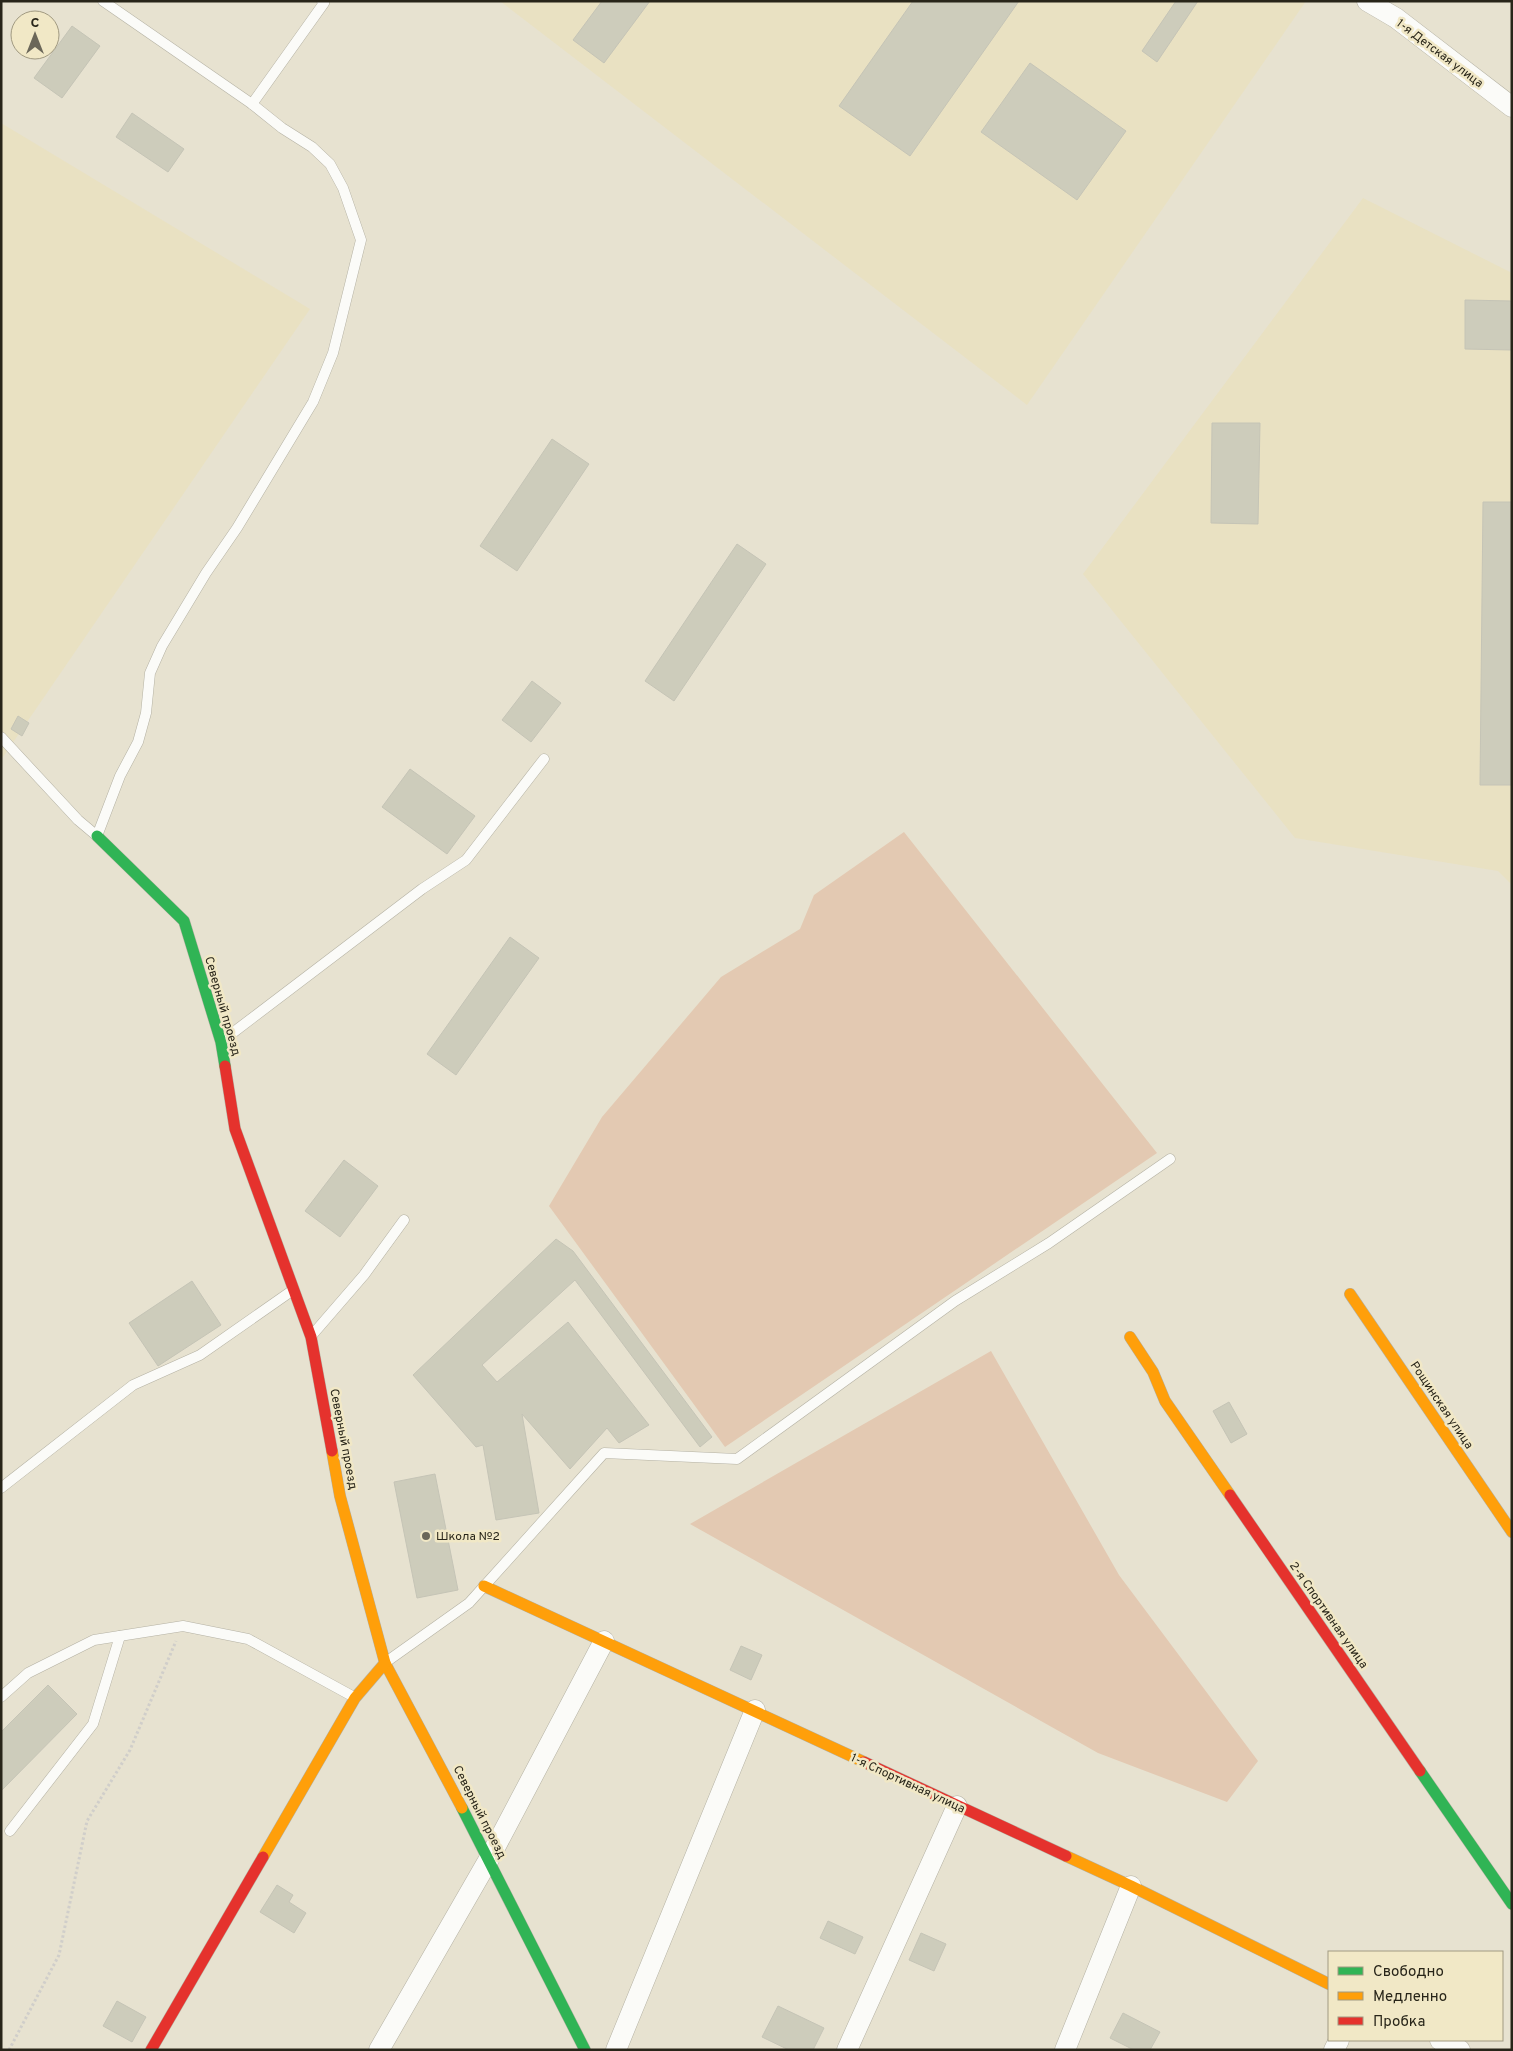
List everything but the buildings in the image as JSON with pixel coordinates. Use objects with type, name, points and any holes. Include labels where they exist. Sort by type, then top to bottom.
[{"type":"street","name":"1-я Детская улица","points":[[1367,1],[1396,18],[1512,107]]},
{"type":"street","name":"Северный проезд","points":[[97,836],[184,921],[221,1042],[235,1130],[311,1337],[340,1496],[385,1663],[489,1859],[585,2050]]},
{"type":"street","name":"Рощинская улица","points":[[1350,1294],[1512,1532]]},
{"type":"street","name":"2-я Спортивная улица","points":[[1130,1337],[1153,1372],[1165,1401],[1512,1904]]},
{"type":"street","name":"1-я Спортивная улица","points":[[484,1586],[755,1710],[1131,1886],[1328,1984]]},
{"type":"street","points":[[379,2050],[489,1859],[604,1641]]},
{"type":"street","points":[[151,2050],[355,1698],[385,1663]]},
{"type":"street","points":[[616,2050],[755,1710]]},
{"type":"street","points":[[847,2050],[957,1806]]},
{"type":"street","points":[[1064,2050],[1131,1886]]},
{"type":"street","points":[[1442,2041],[1460,2050]]},
{"type":"lane","points":[[1,737],[78,820],[97,836],[120,776],[138,742],[146,713],[150,673],[162,646],[206,573],[237,528],[313,402],[333,353],[361,240],[343,188],[330,164],[312,147],[282,128],[252,104],[103,1]]},
{"type":"lane","points":[[252,104],[324,3],[322,1]]},
{"type":"lane","points":[[221,1042],[422,889],[466,860],[544,759]]},
{"type":"lane","points":[[385,1663],[470,1603],[604,1453],[737,1459],[955,1301],[1049,1243],[1170,1159]]},
{"type":"lane","points":[[311,1337],[364,1275],[404,1220]]},
{"type":"lane","points":[[1,1488],[133,1385],[200,1354],[293,1289]]},
{"type":"lane","points":[[1,1697],[28,1672],[94,1640],[183,1626],[248,1639],[355,1698]]},
{"type":"lane","points":[[10,1831],[93,1724],[120,1636]]},
{"type":"path","points":[[9,2050],[59,1955],[87,1821],[130,1750],[183,1626]]},
{"type":"shaded area","points":[[500,1],[1306,1],[1027,405]]},
{"type":"shaded area","points":[[1,123],[310,309],[1,760]]},
{"type":"shaded area","points":[[1363,198],[1512,273],[1512,885],[1498,871],[1295,838],[1083,574]]},
{"type":"shaded area","points":[[904,832],[1157,1153],[725,1447],[549,1206],[602,1117],[721,977],[800,929],[814,895]]},
{"type":"shaded area","points":[[991,1351],[1119,1575],[1258,1761],[1227,1802],[1098,1753],[690,1524]]},
{"type":"traffic: fast","points":[[97,836],[184,921],[221,1042],[225,1066]]},
{"type":"traffic: fast","points":[[1420,1771],[1512,1904]]},
{"type":"traffic: fast","points":[[462,1808],[585,2050]]},
{"type":"traffic: slow","points":[[1350,1294],[1512,1532]]},
{"type":"traffic: slow","points":[[1130,1337],[1153,1372],[1165,1401],[1230,1495]]},
{"type":"traffic: slow","points":[[332,1451],[340,1496],[385,1663],[462,1808]]},
{"type":"traffic: slow","points":[[484,1586],[864,1762]]},
{"type":"traffic: slow","points":[[263,1857],[355,1698],[385,1663]]},
{"type":"traffic: slow","points":[[1066,1856],[1328,1984]]},
{"type":"traffic: jam","points":[[225,1066],[235,1129],[311,1337],[332,1451]]},
{"type":"traffic: jam","points":[[1230,1495],[1420,1771]]},
{"type":"traffic: jam","points":[[864,1762],[1066,1856]]},
{"type":"traffic: jam","points":[[151,2050],[263,1857]]},
{"type":"place","name":"Школа №2","points":[[426,1536]]}]
